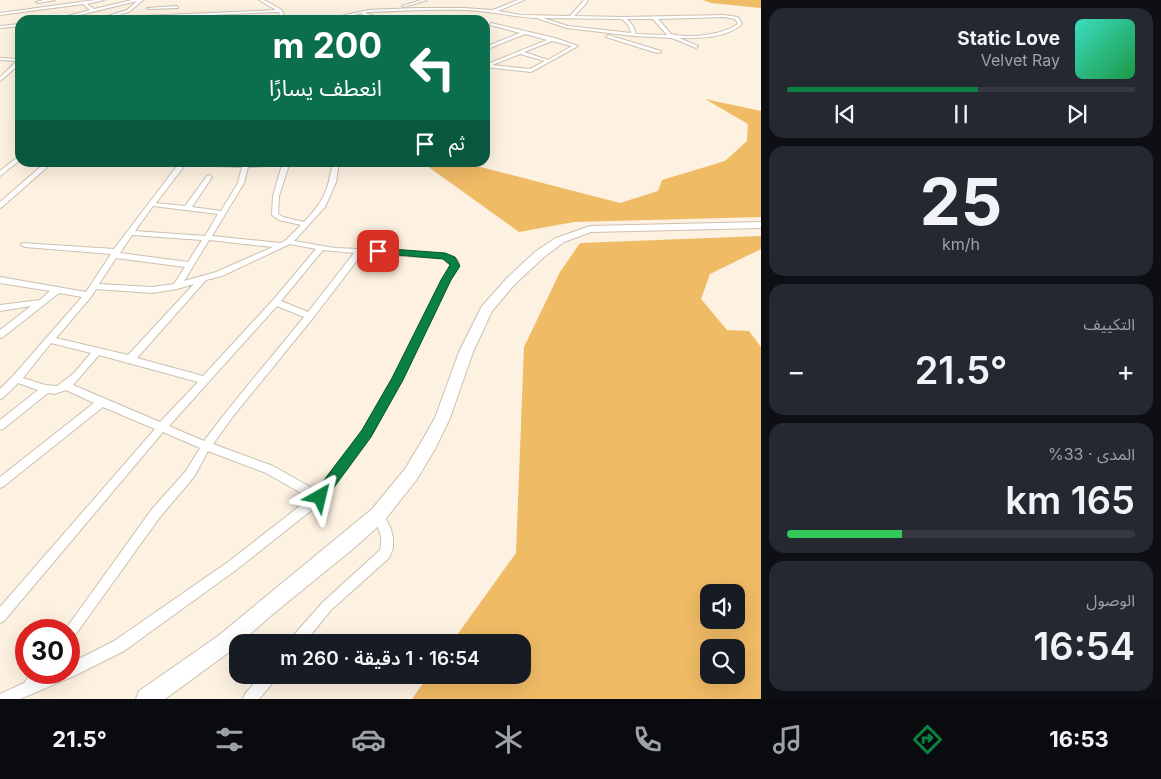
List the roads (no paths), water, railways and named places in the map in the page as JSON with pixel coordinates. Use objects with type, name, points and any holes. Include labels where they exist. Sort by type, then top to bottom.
[{"type":"main road","points":[[147,699],[218,648],[356,536],[378,515],[411,474],[430,444],[442,418],[466,352],[488,309],[511,282],[552,244],[582,231],[597,228],[761,225]]},
{"type":"street","points":[[37,1],[53,0]]},
{"type":"street","points":[[0,14],[102,0]]},
{"type":"street","points":[[74,15],[139,0]]},
{"type":"street","points":[[123,15],[139,0]]},
{"type":"street","points":[[144,15],[156,0]]},
{"type":"street","points":[[176,15],[177,0]]},
{"type":"street","points":[[261,0],[281,12],[282,15]]},
{"type":"street","points":[[386,10],[425,0]]},
{"type":"street","points":[[493,11],[522,0]]},
{"type":"street","points":[[571,17],[574,12],[583,6],[586,0]]},
{"type":"street","points":[[37,1],[48,8]]},
{"type":"street","points":[[84,3],[93,10]]},
{"type":"street","points":[[149,8],[177,7]]},
{"type":"street","points":[[348,15],[386,10],[493,11],[538,16],[624,18],[724,16],[737,18],[740,24],[732,30],[714,35],[634,35],[596,32],[555,24],[538,16]]},
{"type":"street","points":[[114,15],[128,11]]},
{"type":"street","points":[[228,15],[281,12]]},
{"type":"street","points":[[356,13],[364,15]]},
{"type":"street","points":[[490,67],[530,71],[576,46],[491,24],[501,13]]},
{"type":"street","points":[[624,18],[631,26],[634,35]]},
{"type":"street","points":[[656,18],[669,36],[696,47]]},
{"type":"street","points":[[0,27],[15,26]]},
{"type":"street","points":[[490,46],[526,32]]},
{"type":"street","points":[[596,32],[628,44],[659,52]]},
{"type":"street","points":[[490,64],[553,39]]},
{"type":"street","points":[[522,53],[548,61]]},
{"type":"street","points":[[0,59],[15,60]]},
{"type":"street","points":[[1,79],[15,66]]},
{"type":"street","points":[[0,174],[15,161]]},
{"type":"street","points":[[0,206],[44,167]]},
{"type":"street","points":[[1,392],[16,379],[88,296],[130,233],[181,167]]},
{"type":"street","points":[[176,286],[241,183],[245,167]]},
{"type":"street","points":[[285,167],[276,196],[275,215],[281,220],[306,224]]},
{"type":"street","points":[[94,286],[152,290],[176,286],[218,274],[285,244],[322,207],[333,182],[335,167]]},
{"type":"street","points":[[187,209],[209,177]]},
{"type":"street","points":[[151,204],[223,213]]},
{"type":"street","points":[[80,665],[119,646],[232,566],[320,497],[367,434],[397,380],[446,280],[455,266],[451,259],[445,256],[130,233]]},
{"type":"street","points":[[25,246],[116,254],[189,265]]},
{"type":"street","points":[[0,617],[162,427],[276,302],[322,247]]},
{"type":"street","points":[[80,619],[156,513],[190,474],[206,446],[361,250]]},
{"type":"street","points":[[0,280],[88,296]]},
{"type":"street","points":[[130,359],[202,280]]},
{"type":"street","points":[[0,335],[57,290]]},
{"type":"street","points":[[0,308],[42,302]]},
{"type":"street","points":[[276,302],[310,316]]},
{"type":"street","points":[[50,340],[130,359],[204,380]]},
{"type":"street","points":[[16,379],[55,390],[66,386],[97,352]]},
{"type":"street","points":[[66,386],[206,446],[269,469],[320,497]]},
{"type":"street","points":[[0,426],[46,389]]},
{"type":"street","points":[[0,483],[102,402]]},
{"type":"street","points":[[304,634],[327,606],[385,554],[389,543],[388,535],[378,515]]},
{"type":"street","points":[[24,694],[32,684]]},
{"type":"street","points":[[5,699],[24,694],[42,684]]},
{"type":"street","points":[[250,699],[262,684]]}]
